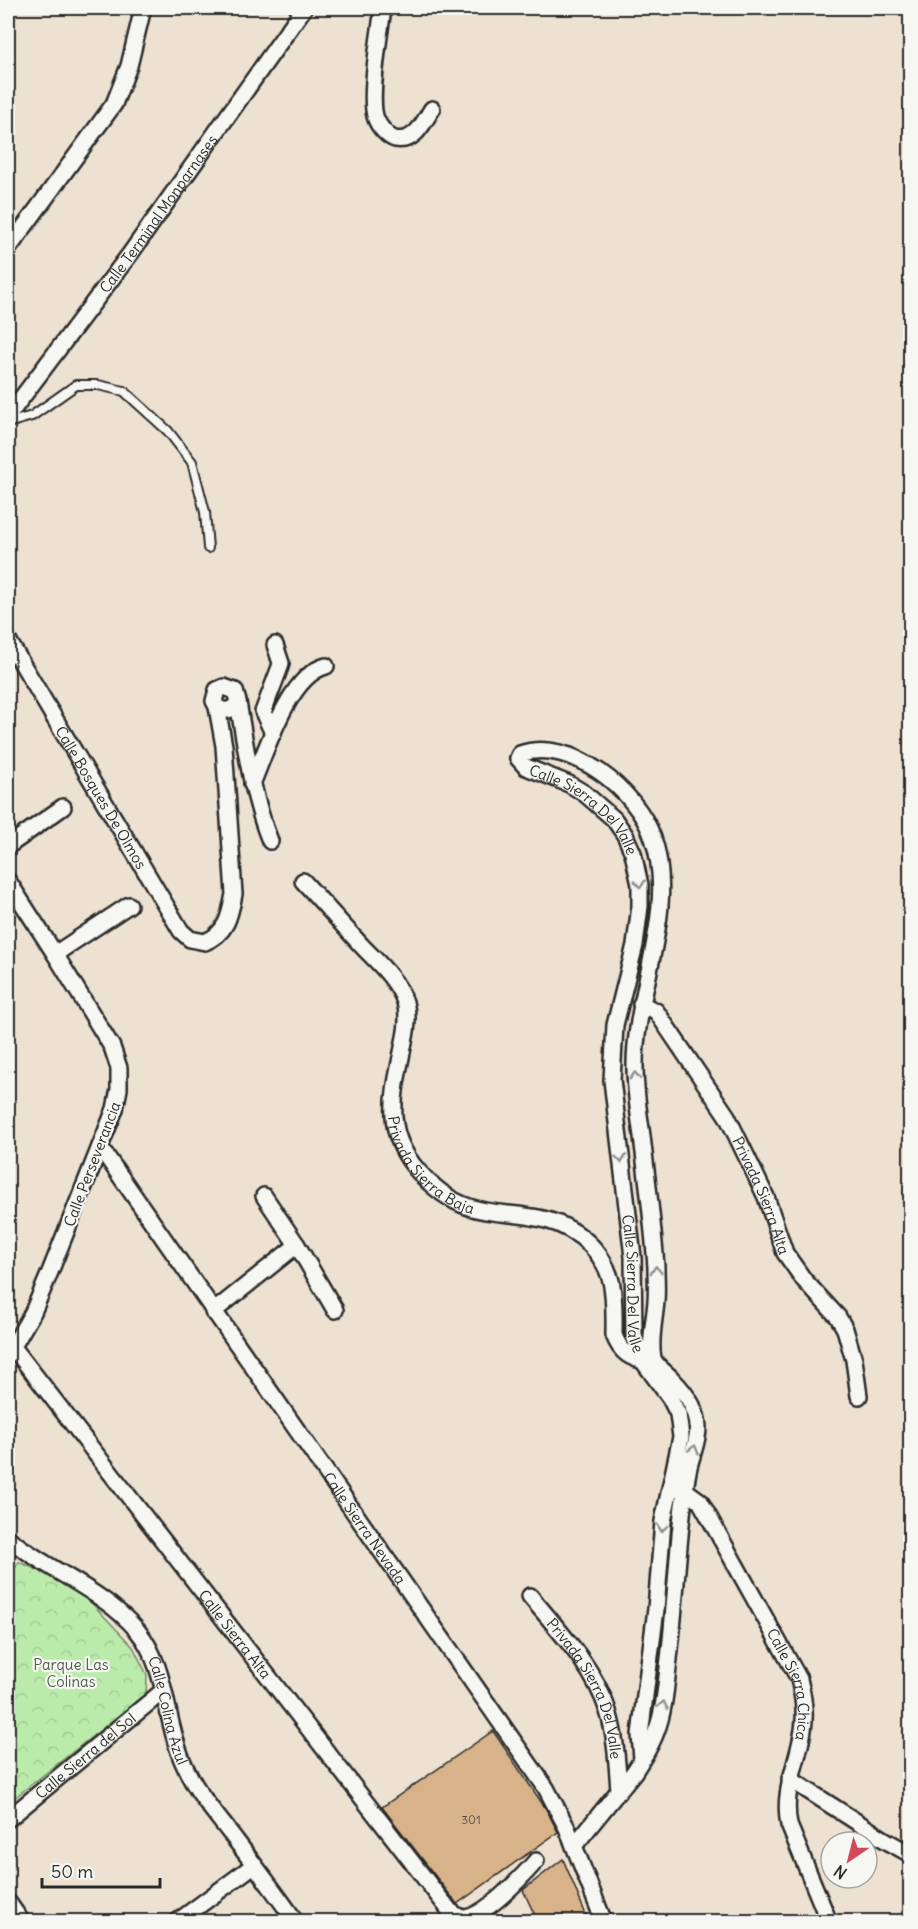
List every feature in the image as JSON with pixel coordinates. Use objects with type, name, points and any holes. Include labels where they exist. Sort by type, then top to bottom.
[{"type":"street","points":[[8,249],[114,104],[129,66],[143,8]]},
{"type":"street","name":"Calle Terminal Monparnases","points":[[8,416],[130,254],[304,8]]},
{"type":"street","points":[[383,8],[376,63],[375,118],[382,129],[393,138],[406,139],[417,132],[432,109]]},
{"type":"street","name":"Calle Bosques De Olmos","points":[[8,640],[181,931],[190,939],[205,942],[221,933],[231,914],[234,894],[224,746],[218,707],[225,711],[233,709],[238,702],[252,784]]},
{"type":"street","points":[[273,733],[264,712],[280,667],[275,645]]},
{"type":"street","points":[[270,841],[252,784],[273,733],[298,687],[315,669],[326,666]]},
{"type":"street","name":"Calle Sierra Del Valle","points":[[642,1759],[640,1735],[656,1609],[663,1521],[681,1437],[678,1414],[634,1336],[633,1257],[612,1080],[615,1024],[635,945],[640,885],[638,869],[625,835],[614,819],[602,807],[569,784],[526,767],[519,760],[520,754],[533,750],[556,751],[584,762],[607,777],[641,814],[652,834],[658,855],[661,905],[641,1004],[635,1049],[635,1069],[655,1260],[656,1298],[653,1345],[649,1361]]},
{"type":"street","points":[[8,846],[63,807]]},
{"type":"street","name":"Calle Perseverancia","points":[[8,881],[112,1047],[119,1068],[119,1089],[115,1109],[33,1312],[10,1352]]},
{"type":"street","name":"Privada Sierra Baja","points":[[303,881],[388,974],[404,1001],[408,1013],[392,1115],[397,1137],[406,1156],[418,1172],[439,1190],[468,1207],[492,1213],[546,1220],[559,1224],[583,1238],[592,1246],[608,1270],[613,1294],[617,1342],[629,1357],[649,1361]]},
{"type":"street","points":[[55,954],[129,905]]},
{"type":"street","name":"Privada Sierra Alta","points":[[641,1004],[656,1011],[727,1116],[766,1197],[785,1253],[800,1275],[823,1299],[845,1329],[855,1360],[859,1396]]},
{"type":"street","name":"Calle Sierra Nevada","points":[[100,1147],[540,1780],[558,1810],[604,1922]]},
{"type":"street","points":[[264,1196],[297,1245],[335,1310]]},
{"type":"street","points":[[213,1312],[297,1245]]},
{"type":"street","name":"Calle Sierra Alta","points":[[10,1352],[445,1905],[461,1918],[476,1915],[496,1900],[536,1861]]},
{"type":"street","name":"Calle Sierra Del Valle","points":[[574,1846],[642,1759],[657,1731],[665,1693],[685,1490],[698,1426],[692,1405],[682,1391],[649,1361]]},
{"type":"street","points":[[670,1487],[685,1490]]},
{"type":"street","name":"Calle Sierra Chica","points":[[685,1490],[700,1501],[799,1679],[805,1712],[790,1779],[787,1805],[789,1826],[829,1922]]},
{"type":"street","name":"Calle Colina Azul","points":[[10,1545],[91,1591],[114,1608],[136,1629],[148,1646],[159,1671],[175,1740],[190,1778],[296,1922]]},
{"type":"street","name":"Privada Sierra Del Valle","points":[[530,1596],[586,1667],[600,1691],[614,1738],[619,1790]]},
{"type":"street","name":"Calle Sierra del Sol","points":[[8,1819],[163,1691]]},
{"type":"street","points":[[790,1779],[910,1854]]},
{"type":"street","points":[[177,1922],[254,1865]]},
{"type":"street","points":[[8,1902],[22,1922]]},
{"type":"lane","points":[[8,423],[32,416],[76,385],[98,385],[124,392],[168,431],[192,462],[204,512],[208,548]]},
{"type":"green space","name":"Parque Las Colinas","points":[[19,1562],[45,1573],[85,1596],[133,1647],[147,1675],[146,1694],[8,1803],[8,1578]]},
{"type":"building","points":[[493,1731],[546,1809],[558,1832],[457,1904],[382,1807]]},
{"type":"building","points":[[563,1859],[589,1922],[538,1922],[523,1890]]}]
